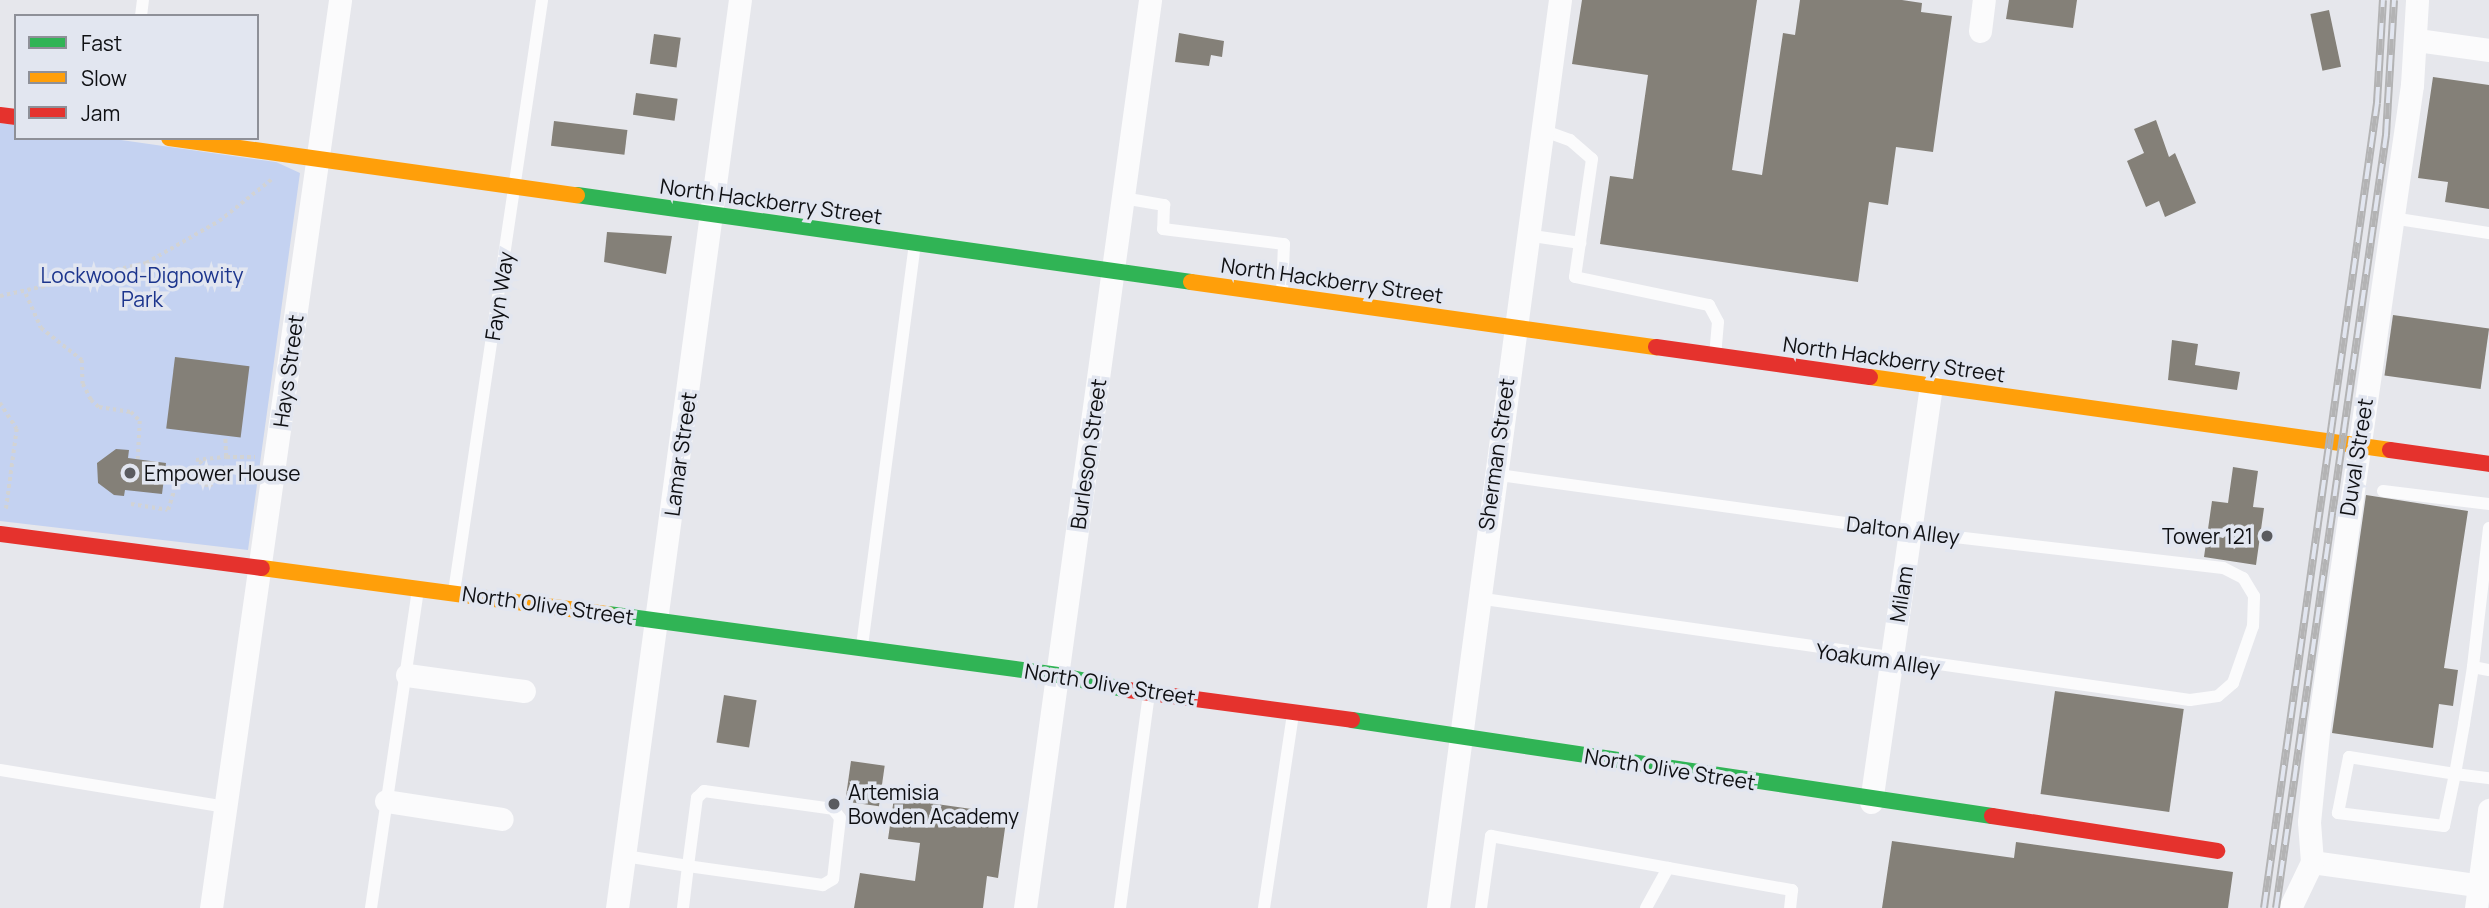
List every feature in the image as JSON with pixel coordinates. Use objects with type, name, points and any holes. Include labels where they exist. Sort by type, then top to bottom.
[{"type":"main road","name":"North Hackberry Street","points":[[183,140],[2489,464]]},
{"type":"main road","name":"North Olive Street","points":[[0,534],[454,592],[1058,675],[1083,684],[1462,735],[1871,802],[2217,851]]},
{"type":"street","name":"Hays Street","points":[[212,908],[340,0]]},
{"type":"street","name":"Lamar Street","points":[[617,908],[740,0]]},
{"type":"street","name":"Burleson Street","points":[[1026,908],[1150,0]]},
{"type":"street","name":"Sherman Street","points":[[1438,908],[1493,474],[1560,0]]},
{"type":"street","points":[[1980,31],[1984,0]]},
{"type":"street","name":"Duval Street","points":[[2290,908],[2312,862],[2309,822],[2319,724],[2417,40],[2417,0]]},
{"type":"street","points":[[2417,40],[2489,50]]},
{"type":"street","name":"Milam","points":[[1871,802],[1931,386]]},
{"type":"street","points":[[407,675],[524,691]]},
{"type":"street","points":[[386,801],[502,819]]},
{"type":"street","points":[[2476,908],[2484,886],[2489,810]]},
{"type":"street","points":[[2312,862],[2484,886]]},
{"type":"lane","name":"Fayn Way","points":[[454,592],[542,0]]},
{"type":"lane","points":[[1542,130],[1570,140],[1592,159],[1575,277],[1709,305],[1718,322],[1715,355]]},
{"type":"lane","points":[[1123,198],[1164,205],[1163,229],[1284,244],[1281,294]]},
{"type":"lane","points":[[2392,218],[2489,233]]},
{"type":"lane","points":[[1526,235],[1580,243]]},
{"type":"lane","points":[[862,647],[915,243]]},
{"type":"lane","name":"Dalton Alley","points":[[1493,474],[1910,532],[2045,544],[2236,572],[2255,596],[2249,644]]},
{"type":"lane","points":[[2383,491],[2489,504]]},
{"type":"lane","points":[[2489,528],[2473,667],[2455,774],[2444,826],[2338,813],[2349,757],[2455,774],[2489,778]]},
{"type":"lane","points":[[371,908],[418,589]]},
{"type":"lane","name":"Yoakum Alley","points":[[1477,598],[1890,661],[2203,699],[2218,696],[2233,683],[2249,644]]},
{"type":"lane","points":[[2473,667],[2489,670]]},
{"type":"lane","points":[[1120,908],[1149,692]]},
{"type":"lane","points":[[1264,908],[1294,711]]},
{"type":"lane","points":[[0,770],[226,807]]},
{"type":"lane","points":[[625,856],[688,866],[823,885],[833,879],[840,818],[833,809],[704,791],[697,798],[688,866],[683,908]]},
{"type":"lane","points":[[1481,908],[1491,836],[1793,890],[1790,908]]},
{"type":"lane","points":[[1646,908],[1668,868]]},
{"type":"path","points":[[0,296],[26,294],[146,263],[219,221],[282,171]]},
{"type":"path","points":[[26,294],[41,328],[82,360],[83,384],[91,400],[99,407],[131,412],[140,421],[138,459]]},
{"type":"path","points":[[0,403],[17,429],[6,511]]},
{"type":"path","points":[[225,437],[226,457]]},
{"type":"path","points":[[131,504],[168,510],[174,478],[183,472],[209,486],[214,471],[195,460],[226,457],[275,461]]},
{"type":"green space","name":"Lockwood-Dignowity Park","points":[[0,123],[14,125],[14,140],[121,140],[276,162],[300,173],[248,550],[0,521]]},
{"type":"building","points":[[1582,0],[1757,0],[1732,170],[1762,175],[1783,33],[1795,35],[1800,0],[1902,0],[1922,3],[1921,12],[1952,16],[1933,152],[1896,147],[1888,205],[1869,202],[1858,282],[1600,244],[1610,176],[1633,179],[1648,75],[1572,64]]},
{"type":"building","points":[[2009,0],[2077,0],[2073,28],[2006,19]]},
{"type":"building","points":[[2329,10],[2341,67],[2322,71],[2310,14]]},
{"type":"building","points":[[1179,33],[1224,41],[1222,57],[1211,55],[1209,66],[1175,62]]},
{"type":"building","points":[[654,34],[681,38],[677,67],[650,64]]},
{"type":"building","points":[[2433,77],[2489,85],[2489,209],[2445,202],[2448,182],[2418,178]]},
{"type":"building","points":[[636,93],[678,99],[675,121],[633,115]]},
{"type":"building","points":[[2156,120],[2169,157],[2175,153],[2196,203],[2165,217],[2159,201],[2146,207],[2127,161],[2144,153],[2134,129]]},
{"type":"building","points":[[554,121],[627,130],[624,155],[551,146]]},
{"type":"building","points":[[607,232],[672,236],[666,274],[604,262]]},
{"type":"building","points":[[2393,315],[2489,328],[2481,389],[2385,375]]},
{"type":"building","points":[[2172,340],[2198,344],[2195,365],[2240,372],[2237,390],[2168,380]]},
{"type":"building","points":[[175,357],[249,366],[241,438],[166,428]]},
{"type":"building","name":"Empower House","points":[[116,449],[129,450],[128,458],[166,463],[162,494],[125,490],[124,496],[114,495],[98,483],[97,463]]},
{"type":"building","points":[[2233,467],[2258,471],[2253,507],[2264,508],[2256,565],[2204,557],[2212,501],[2228,503]]},
{"type":"building","points":[[2366,495],[2468,511],[2444,668],[2458,670],[2453,706],[2439,704],[2433,748],[2332,733]]},
{"type":"building","points":[[2055,691],[2184,709],[2169,812],[2041,794]]},
{"type":"building","points":[[724,695],[757,700],[749,748],[716,742]]},
{"type":"building","points":[[851,761],[885,766],[879,806],[845,802]]},
{"type":"building","points":[[894,798],[1007,814],[998,878],[987,876],[983,908],[854,908],[860,873],[915,881],[920,843],[888,839]]},
{"type":"building","points":[[1892,841],[2014,858],[2016,842],[2233,872],[2228,908],[1882,908]]},
{"type":"railway","points":[[2264,908],[2377,103],[2383,0]]},
{"type":"railway","points":[[2276,908],[2386,135],[2394,0]]},
{"type":"traffic: fast","points":[[577,195],[1191,282]]},
{"type":"traffic: fast","points":[[608,614],[1058,675],[1128,690]]},
{"type":"traffic: fast","points":[[1352,720],[1992,816]]},
{"type":"traffic: slow","points":[[183,140],[577,195]]},
{"type":"traffic: slow","points":[[1191,282],[1656,347]]},
{"type":"traffic: slow","points":[[1870,377],[2390,450]]},
{"type":"traffic: slow","points":[[262,568],[608,614]]},
{"type":"traffic: jam","points":[[0,115],[14,117]]},
{"type":"traffic: jam","points":[[1656,347],[1870,377]]},
{"type":"traffic: jam","points":[[2390,450],[2489,464]]},
{"type":"traffic: jam","points":[[0,534],[262,568]]},
{"type":"traffic: jam","points":[[1128,690],[1352,720]]},
{"type":"traffic: jam","points":[[1992,816],[2217,851]]},
{"type":"place","name":"Empower House","points":[[130,473]]},
{"type":"place","name":"Tower 121","points":[[2267,536]]},
{"type":"place","name":"Artemisia Bowden Academy","points":[[834,804]]}]
